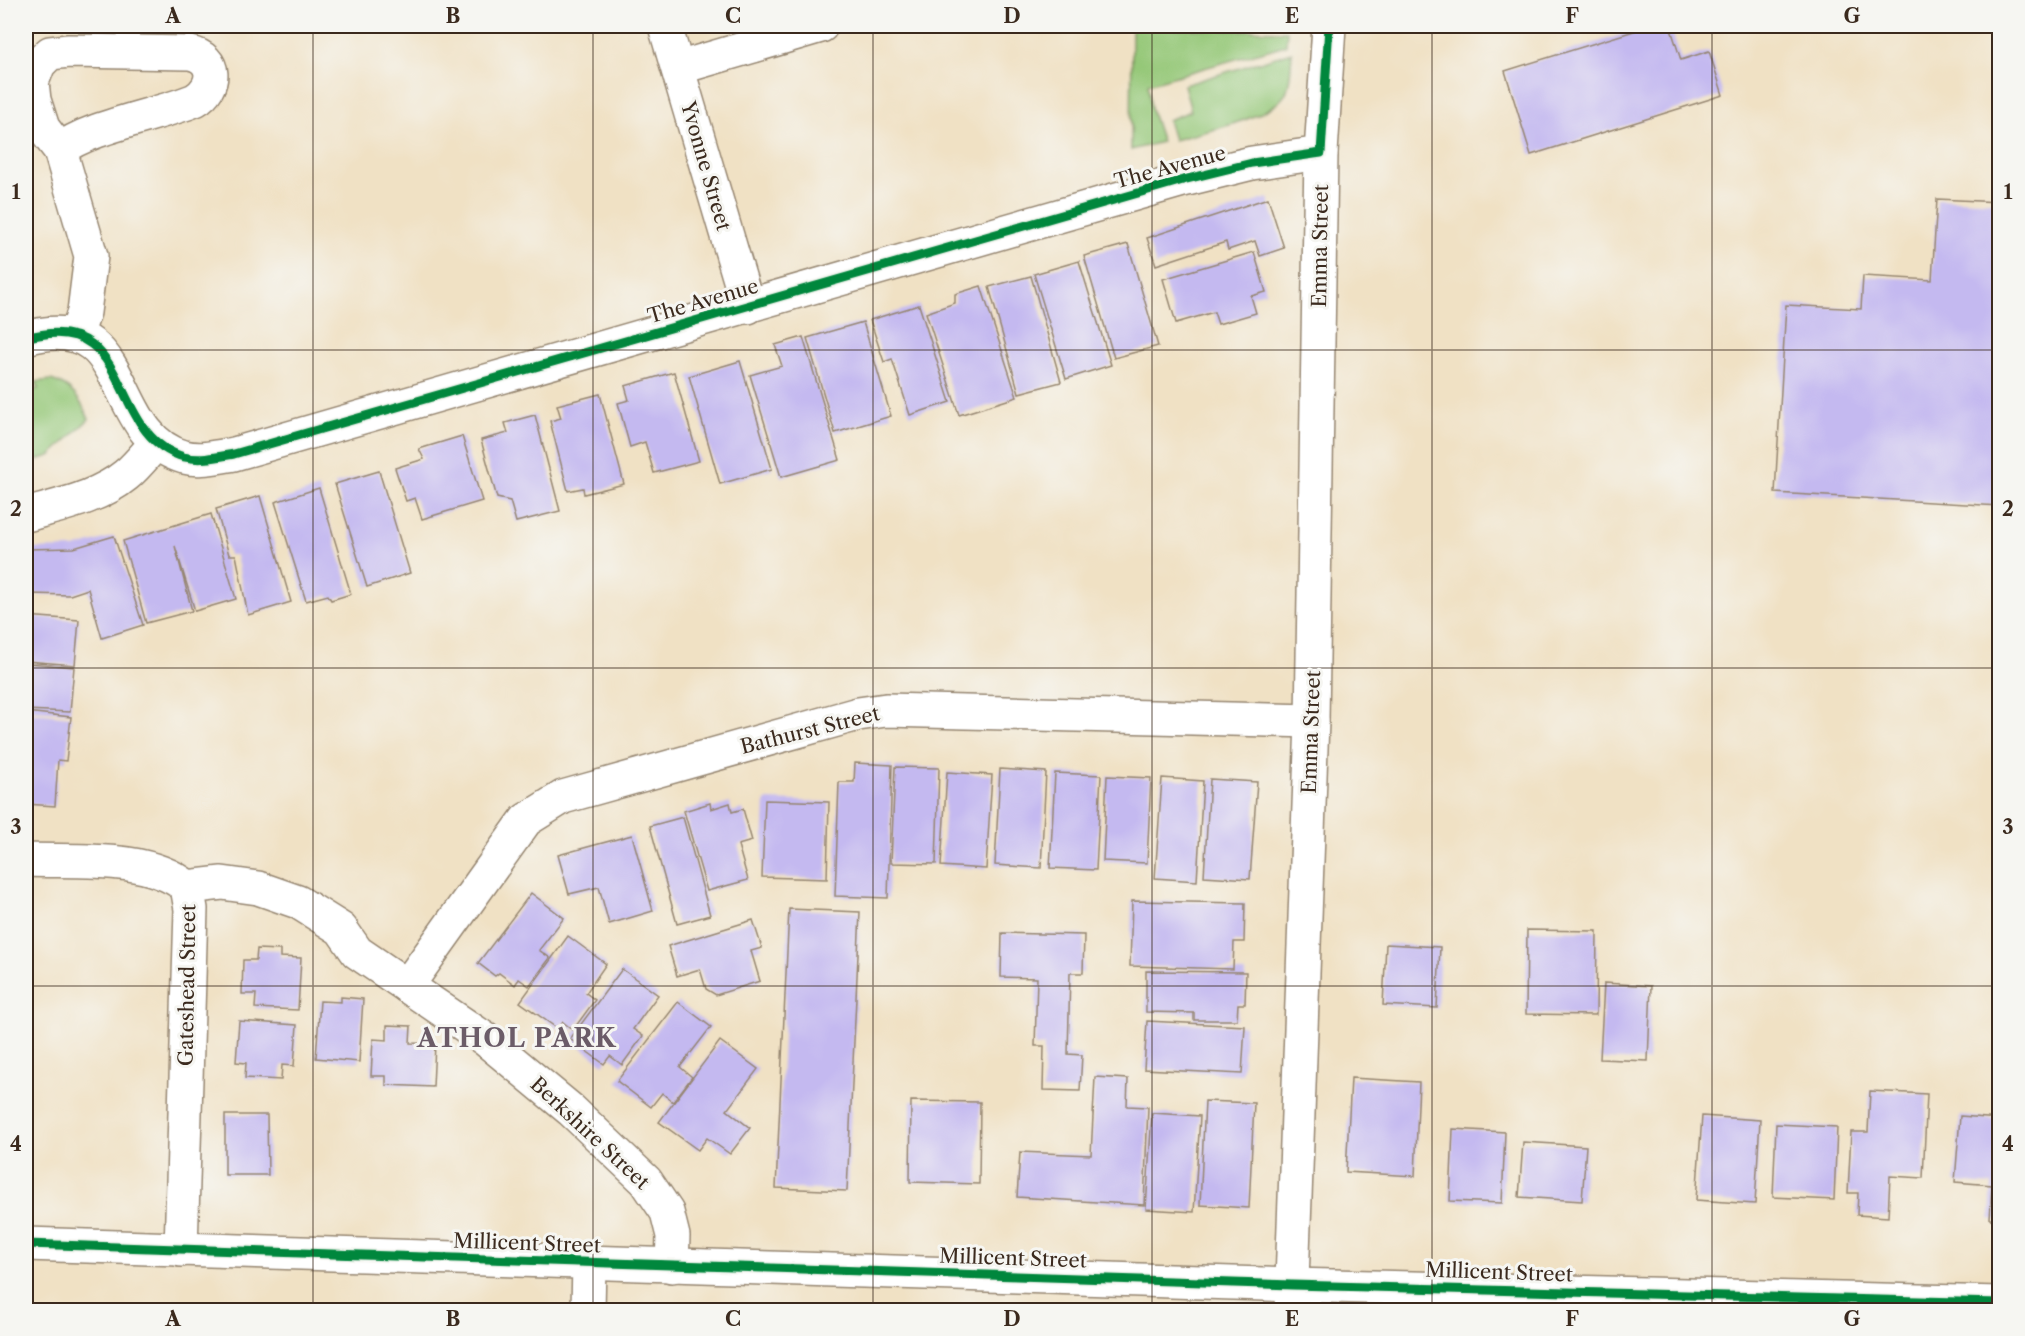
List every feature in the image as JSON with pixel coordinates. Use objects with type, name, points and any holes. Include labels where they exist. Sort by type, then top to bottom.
[{"type":"street","name":"Yvonne Street","points":[[665,26],[748,307]]},
{"type":"street","points":[[678,68],[821,26]]},
{"type":"street","points":[[1322,153],[1329,26]]},
{"type":"street","points":[[26,338],[56,334],[76,336],[84,312],[91,256],[60,150],[43,128],[34,100],[32,61],[51,53],[69,51],[190,53],[200,55],[210,66],[211,80],[205,94],[195,100],[87,135],[69,142],[60,150]]},
{"type":"street","name":"The Avenue","points":[[76,336],[92,343],[113,367],[139,421],[156,443],[185,457],[206,459],[234,454],[1183,180],[1252,163],[1322,153]]},
{"type":"street","name":"Emma Street","points":[[1291,1298],[1312,722],[1322,153]]},
{"type":"street","points":[[26,515],[87,497],[111,485],[128,474],[156,443]]},
{"type":"street","name":"Bathurst Street","points":[[407,986],[526,820],[563,797],[858,714],[886,710],[1312,722]]},
{"type":"street","name":"Gateshead Street","points":[[26,860],[141,865],[163,871],[187,887],[191,909],[181,1250]]},
{"type":"street","name":"Berkshire Street","points":[[187,887],[222,884],[258,888],[298,902],[341,929],[357,952],[484,1039],[571,1110],[646,1181],[667,1212],[673,1236],[672,1266]]},
{"type":"street","name":"Millicent Street","points":[[26,1244],[672,1266],[1291,1298],[2000,1304]]},
{"type":"street","points":[[588,1311],[589,1263]]},
{"type":"green space","points":[[1132,28],[1287,31],[1286,45],[1148,84],[1151,109],[1162,142],[1131,150]]},
{"type":"green space","points":[[1292,52],[1287,90],[1281,100],[1254,116],[1174,140],[1168,120],[1191,111],[1184,85]]},
{"type":"green space","points":[[51,380],[65,386],[74,394],[89,419],[50,456],[26,463],[26,392],[38,389],[36,382]]},
{"type":"building","points":[[1650,26],[1670,26],[1681,60],[1709,51],[1723,95],[1531,155],[1505,71]]},
{"type":"building","points":[[1268,198],[1284,248],[1260,256],[1255,241],[1228,250],[1226,242],[1156,265],[1147,238]]},
{"type":"building","points":[[1937,199],[2000,202],[2000,506],[1775,493],[1786,305],[1861,309],[1863,276],[1932,280]]},
{"type":"building","points":[[1128,244],[1158,346],[1114,358],[1084,256]]},
{"type":"building","points":[[1254,252],[1266,292],[1251,296],[1256,313],[1218,324],[1214,312],[1176,323],[1163,279]]},
{"type":"building","points":[[1079,261],[1111,365],[1066,379],[1034,274]]},
{"type":"building","points":[[1031,276],[1061,382],[1019,393],[989,287]]},
{"type":"building","points":[[981,286],[1017,397],[959,415],[926,313],[955,303],[955,294]]},
{"type":"building","points":[[919,305],[950,402],[910,415],[892,359],[884,362],[870,320]]},
{"type":"building","points":[[863,322],[891,416],[835,433],[807,338]]},
{"type":"building","points":[[803,337],[840,460],[781,477],[750,375],[782,366],[775,345]]},
{"type":"building","points":[[740,361],[772,469],[720,484],[689,376]]},
{"type":"building","points":[[674,372],[699,461],[654,473],[645,442],[630,447],[618,403],[629,400],[625,386]]},
{"type":"building","points":[[600,394],[624,484],[584,494],[583,488],[568,491],[550,421],[561,418],[557,405]]},
{"type":"building","points":[[535,415],[560,511],[516,522],[510,501],[497,498],[481,440],[508,433],[505,423]]},
{"type":"building","points":[[462,436],[482,501],[422,519],[415,498],[406,501],[395,468],[424,459],[419,449]]},
{"type":"building","points":[[379,471],[410,573],[367,587],[335,484]]},
{"type":"building","points":[[319,488],[351,594],[331,600],[328,595],[306,601],[275,502]]},
{"type":"building","points":[[260,496],[291,602],[248,615],[236,555],[229,555],[216,509]]},
{"type":"building","points":[[211,514],[236,599],[195,611],[175,546],[192,611],[146,623],[123,541]]},
{"type":"building","points":[[114,536],[143,625],[102,638],[88,589],[70,595],[31,594],[26,611],[26,549],[74,548]]},
{"type":"building","points":[[26,616],[79,620],[75,665],[26,661]]},
{"type":"building","points":[[26,663],[74,667],[70,712],[26,710]]},
{"type":"building","points":[[26,712],[71,717],[66,761],[58,760],[55,806],[26,804]]},
{"type":"building","points":[[855,763],[892,765],[888,898],[835,896],[839,782],[854,782]]},
{"type":"building","points":[[895,767],[939,768],[936,864],[891,863]]},
{"type":"building","points":[[1000,769],[1046,772],[1041,868],[995,865]]},
{"type":"building","points":[[947,772],[992,775],[986,869],[941,866]]},
{"type":"building","points":[[1055,773],[1101,775],[1096,870],[1050,868]]},
{"type":"building","points":[[1107,776],[1151,778],[1147,863],[1103,861]]},
{"type":"building","points":[[1162,778],[1203,781],[1197,881],[1155,878]]},
{"type":"building","points":[[1210,779],[1257,782],[1250,879],[1204,876]]},
{"type":"building","points":[[765,800],[829,802],[827,879],[762,877]]},
{"type":"building","points":[[710,803],[711,809],[730,803],[732,812],[743,809],[752,841],[738,845],[748,880],[707,891],[684,811]]},
{"type":"building","points":[[683,817],[710,915],[677,924],[650,826]]},
{"type":"building","points":[[632,835],[653,911],[609,924],[599,887],[569,894],[558,855]]},
{"type":"building","points":[[531,893],[564,918],[539,950],[550,958],[529,986],[519,979],[515,985],[499,973],[495,976],[478,963]]},
{"type":"building","points":[[1132,901],[1245,903],[1244,942],[1234,942],[1233,969],[1130,966]]},
{"type":"building","points":[[789,909],[860,912],[847,1191],[776,1188]]},
{"type":"building","points":[[753,920],[762,948],[751,951],[760,981],[716,995],[706,989],[700,969],[677,976],[668,946]]},
{"type":"building","points":[[1527,930],[1597,931],[1596,1015],[1526,1014]]},
{"type":"building","points":[[1002,933],[1084,935],[1083,973],[1070,973],[1068,1054],[1082,1055],[1080,1091],[1043,1090],[1044,1046],[1035,1046],[1037,978],[1001,977]]},
{"type":"building","points":[[568,936],[606,964],[586,993],[595,1000],[573,1030],[563,1022],[558,1029],[520,1002]]},
{"type":"building","points":[[1386,944],[1440,947],[1437,1008],[1383,1005]]},
{"type":"building","points":[[257,949],[280,950],[280,957],[301,958],[298,1010],[255,1008],[256,994],[242,994],[243,960],[256,960]]},
{"type":"building","points":[[622,969],[658,995],[633,1029],[643,1036],[622,1065],[610,1056],[604,1064],[570,1039]]},
{"type":"building","points":[[1146,971],[1246,972],[1245,1004],[1238,1004],[1237,1020],[1194,1020],[1194,1013],[1146,1012]]},
{"type":"building","points":[[1604,983],[1651,986],[1648,1061],[1600,1059]]},
{"type":"building","points":[[341,997],[363,999],[359,1062],[316,1058],[320,1001],[341,1002]]},
{"type":"building","points":[[678,1002],[711,1027],[680,1067],[692,1077],[673,1102],[662,1093],[651,1107],[617,1081]]},
{"type":"building","points":[[239,1021],[297,1025],[294,1066],[282,1065],[281,1080],[245,1078],[246,1063],[236,1062]]},
{"type":"building","points":[[1147,1021],[1245,1026],[1242,1074],[1144,1069]]},
{"type":"building","points":[[387,1025],[411,1026],[410,1043],[435,1044],[433,1087],[386,1085],[386,1076],[371,1076],[373,1039],[387,1040]]},
{"type":"building","points":[[720,1041],[758,1069],[727,1110],[750,1128],[730,1154],[707,1138],[698,1150],[659,1122]]},
{"type":"building","points":[[1095,1077],[1128,1079],[1127,1106],[1148,1107],[1144,1205],[1017,1197],[1020,1152],[1091,1155]]},
{"type":"building","points":[[1351,1078],[1419,1082],[1415,1176],[1346,1172]]},
{"type":"building","points":[[1870,1091],[1927,1094],[1923,1178],[1890,1176],[1888,1217],[1857,1215],[1858,1193],[1848,1193],[1851,1132],[1868,1132]]},
{"type":"building","points":[[911,1101],[980,1102],[979,1184],[910,1182]]},
{"type":"building","points":[[1205,1101],[1254,1103],[1249,1208],[1200,1205]]},
{"type":"building","points":[[1152,1113],[1200,1116],[1194,1212],[1146,1209]]},
{"type":"building","points":[[225,1115],[267,1115],[268,1175],[225,1175]]},
{"type":"building","points":[[1702,1116],[1760,1120],[1755,1204],[1696,1200]]},
{"type":"building","points":[[1960,1116],[2000,1119],[2000,1220],[1990,1219],[1992,1185],[1955,1182]]},
{"type":"building","points":[[1776,1124],[1837,1127],[1834,1200],[1773,1197]]},
{"type":"building","points":[[1453,1129],[1505,1132],[1502,1203],[1450,1201]]},
{"type":"building","points":[[1523,1142],[1586,1146],[1582,1201],[1519,1197]]},
{"type":"cycle path","points":[[26,338],[61,333],[86,340],[104,356],[141,425],[159,444],[184,457],[196,459],[234,454],[1183,180],[1252,163],[1321,153],[1329,26]]},
{"type":"cycle path","points":[[26,1244],[1292,1285],[2000,1303]]},
{"type":"district","name":"ATHOL PARK","points":[[517,1038]]}]
